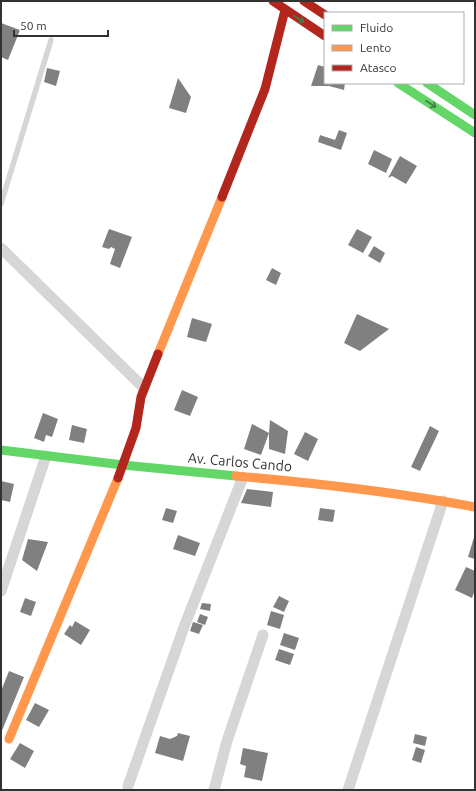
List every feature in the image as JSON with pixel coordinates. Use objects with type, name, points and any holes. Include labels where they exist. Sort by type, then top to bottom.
[{"type":"street","points":[[273,1],[324,35]]},
{"type":"street","points":[[304,1],[324,14]]},
{"type":"street","points":[[9,739],[123,465],[136,428],[144,388],[265,89],[285,10]]},
{"type":"street","points":[[400,84],[475,133]]},
{"type":"street","points":[[428,84],[475,115]]},
{"type":"street","points":[[1,248],[144,388]]},
{"type":"street","name":"Av. Carlos Cando","points":[[1,450],[123,465],[298,482],[443,501],[475,507]]},
{"type":"street","points":[[1,591],[46,456]]},
{"type":"street","points":[[128,786],[184,627],[243,477]]},
{"type":"street","points":[[348,790],[443,501]]},
{"type":"street","points":[[214,790],[227,741],[263,635]]},
{"type":"lane","points":[[1,204],[51,40]]},
{"type":"building","points":[[1,23],[20,30],[8,60],[1,57]]},
{"type":"building","points":[[318,65],[324,67],[324,84],[329,84],[329,86],[311,86]]},
{"type":"building","points":[[47,68],[60,71],[56,86],[44,82]]},
{"type":"building","points":[[178,78],[191,97],[186,113],[169,108]]},
{"type":"building","points":[[330,84],[345,84],[344,90],[329,86]]},
{"type":"building","points":[[339,130],[347,133],[341,150],[318,142],[320,135],[335,140]]},
{"type":"building","points":[[374,150],[392,159],[386,173],[368,164]]},
{"type":"building","points":[[400,156],[417,166],[406,184],[392,176],[388,178]]},
{"type":"building","points":[[109,229],[132,237],[120,268],[110,264],[115,249],[111,247],[109,249],[102,247]]},
{"type":"building","points":[[357,229],[372,237],[363,253],[348,245]]},
{"type":"building","points":[[374,246],[385,253],[380,263],[368,256]]},
{"type":"building","points":[[272,268],[281,273],[276,285],[266,280]]},
{"type":"building","points":[[357,314],[389,329],[360,351],[344,343]]},
{"type":"building","points":[[192,318],[212,324],[206,342],[187,337]]},
{"type":"building","points":[[182,390],[198,397],[190,416],[174,410]]},
{"type":"building","points":[[43,413],[58,419],[52,437],[46,435],[44,442],[34,438]]},
{"type":"building","points":[[270,420],[288,431],[285,454],[269,449]]},
{"type":"building","points":[[252,424],[269,433],[261,455],[244,449]]},
{"type":"building","points":[[72,425],[87,429],[84,443],[69,440]]},
{"type":"building","points":[[430,426],[439,431],[420,471],[411,467]]},
{"type":"building","points":[[305,432],[318,439],[308,461],[294,454]]},
{"type":"building","points":[[1,481],[14,484],[10,502],[1,500]]},
{"type":"building","points":[[247,489],[273,492],[271,507],[241,503]]},
{"type":"building","points":[[166,508],[177,511],[173,523],[162,520]]},
{"type":"building","points":[[320,508],[335,510],[333,522],[318,520]]},
{"type":"building","points":[[475,534],[475,559],[468,557]]},
{"type":"building","points":[[178,535],[200,543],[195,556],[173,549]]},
{"type":"building","points":[[28,539],[48,542],[37,571],[22,560]]},
{"type":"building","points":[[466,567],[475,571],[475,590],[472,598],[455,590]]},
{"type":"building","points":[[279,596],[289,601],[284,612],[273,607]]},
{"type":"building","points":[[25,598],[36,602],[31,616],[20,612]]},
{"type":"building","points":[[202,603],[211,604],[210,611],[200,609]]},
{"type":"building","points":[[271,611],[284,615],[280,629],[267,625]]},
{"type":"building","points":[[200,614],[208,617],[205,625],[197,622]]},
{"type":"building","points":[[75,621],[90,630],[81,645],[64,634],[70,625],[72,627]]},
{"type":"building","points":[[193,622],[203,625],[199,634],[190,631]]},
{"type":"building","points":[[284,633],[299,638],[295,650],[280,645]]},
{"type":"building","points":[[279,649],[294,654],[290,665],[275,660]]},
{"type":"building","points":[[9,671],[24,677],[1,733],[1,691]]},
{"type":"building","points":[[35,703],[49,710],[39,727],[26,720]]},
{"type":"building","points":[[178,733],[190,736],[183,761],[155,753],[160,736],[170,739],[177,736]]},
{"type":"building","points":[[415,734],[427,737],[425,746],[413,743]]},
{"type":"building","points":[[20,743],[34,751],[25,768],[10,759]]},
{"type":"building","points":[[416,747],[425,750],[421,763],[412,760]]},
{"type":"building","points":[[243,748],[268,753],[262,781],[244,777],[246,766],[240,764]]},
{"type":"traffic: fast","points":[[400,84],[475,133]]},
{"type":"traffic: fast","points":[[428,84],[475,115]]},
{"type":"traffic: fast","points":[[1,450],[123,465],[236,476]]},
{"type":"traffic: slow","points":[[158,354],[222,197]]},
{"type":"traffic: slow","points":[[236,476],[356,488],[475,507]]},
{"type":"traffic: slow","points":[[9,739],[118,478]]},
{"type":"traffic: jam","points":[[273,1],[324,35]]},
{"type":"traffic: jam","points":[[304,1],[324,14]]},
{"type":"traffic: jam","points":[[222,197],[265,89],[285,10]]},
{"type":"traffic: jam","points":[[118,478],[136,428],[141,397],[158,354]]}]
